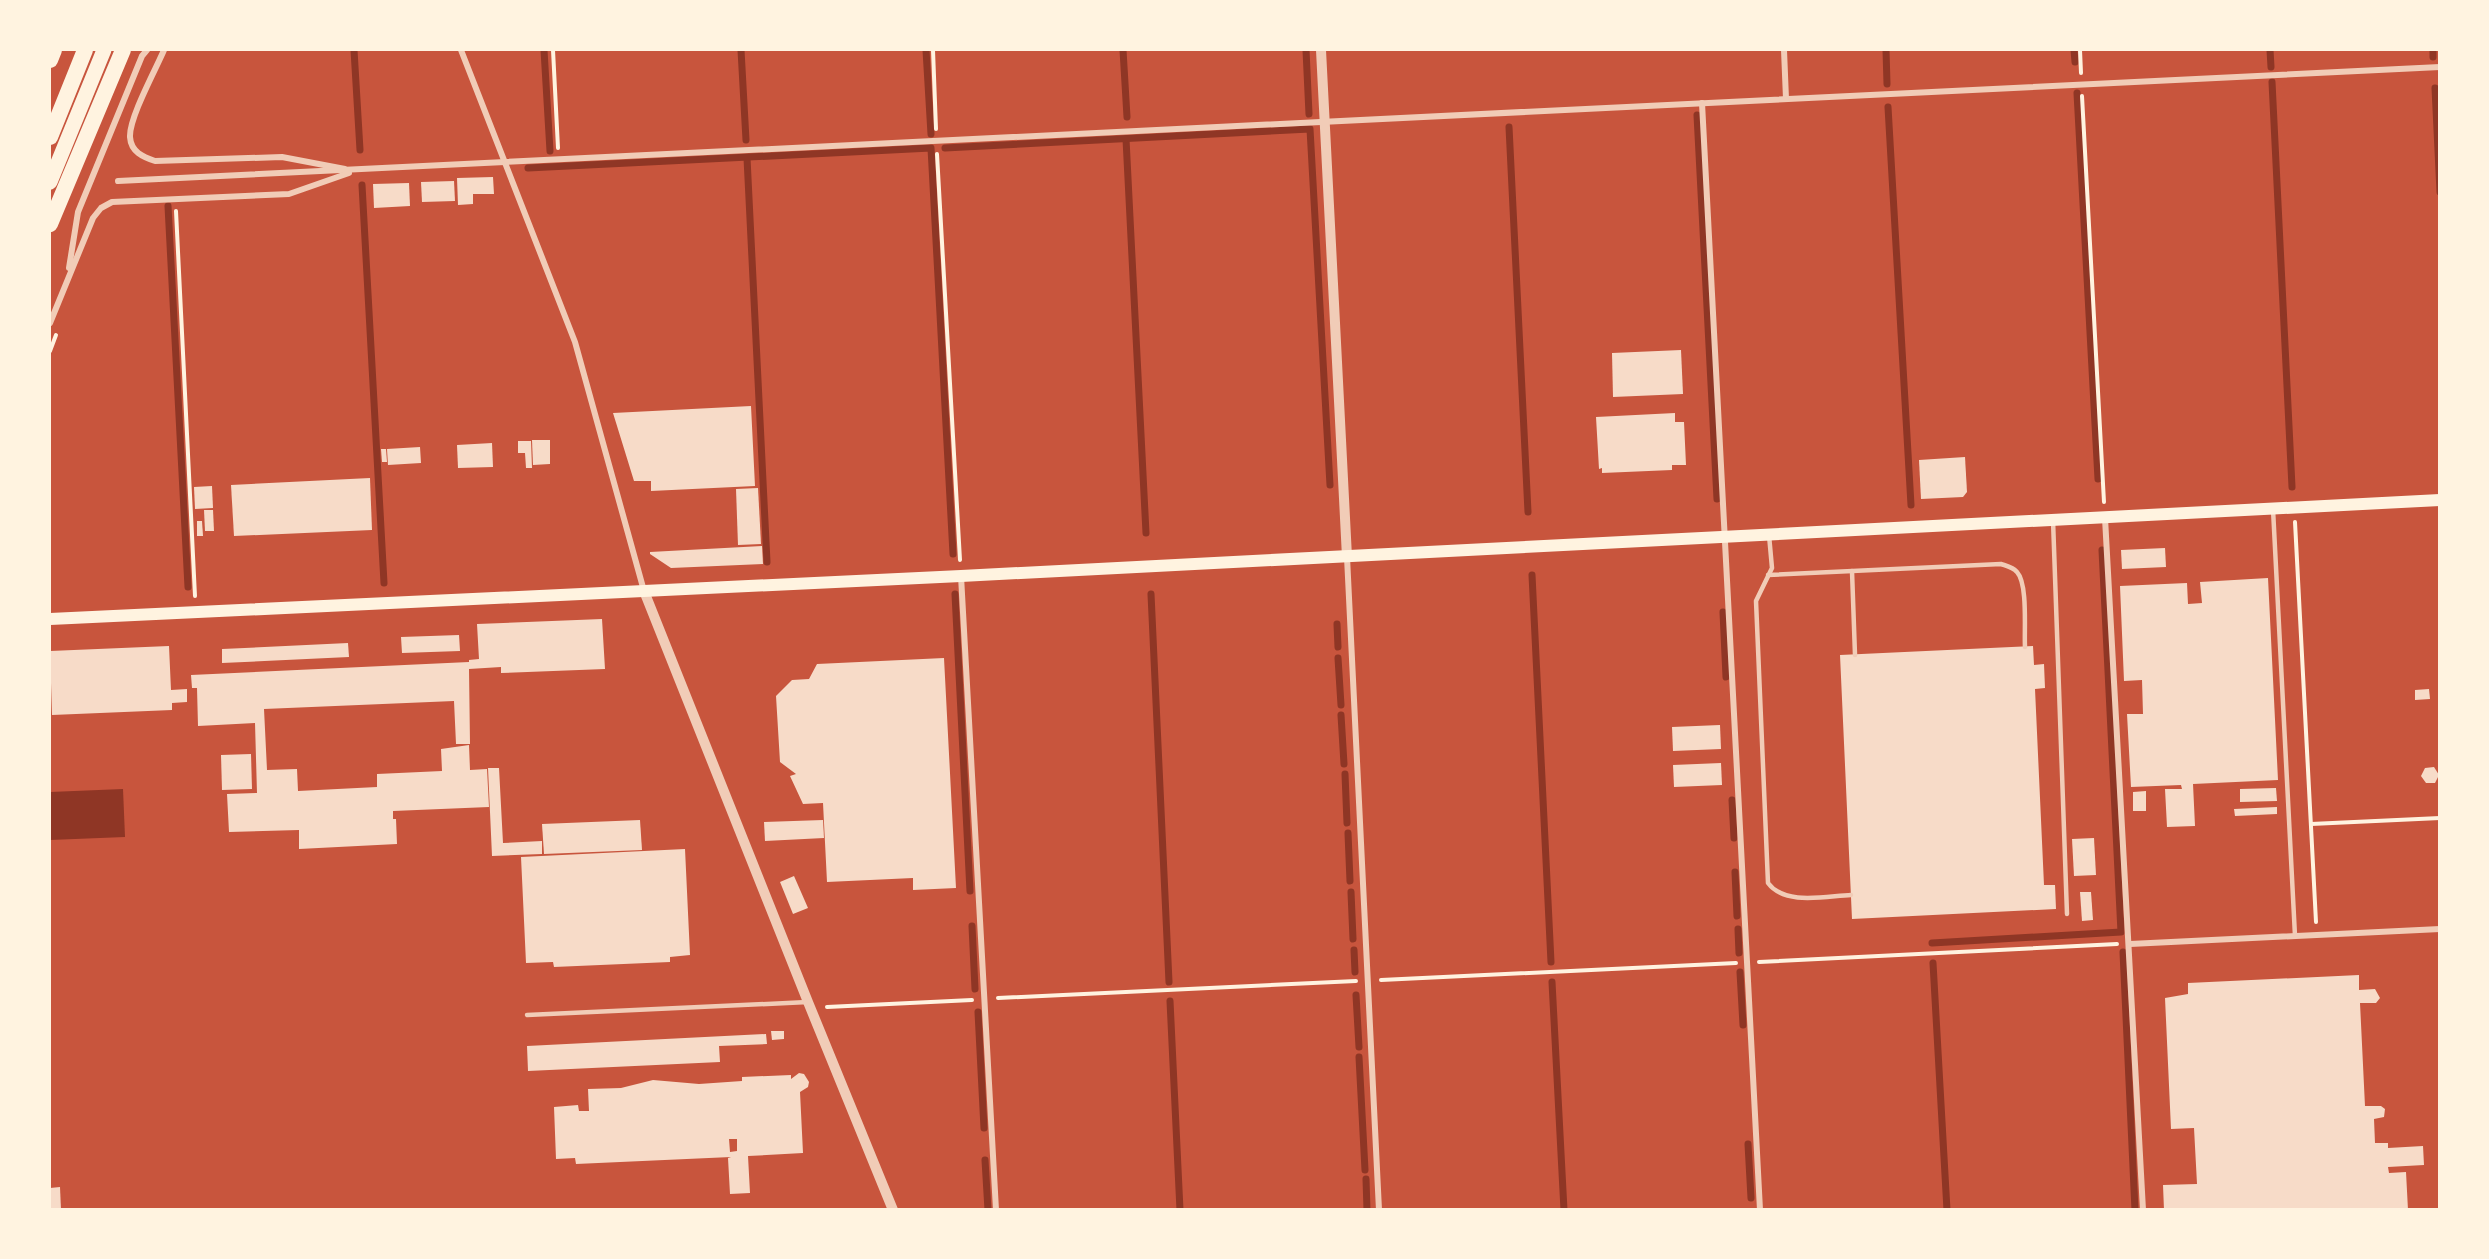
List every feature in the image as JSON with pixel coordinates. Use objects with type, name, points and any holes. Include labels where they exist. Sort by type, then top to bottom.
[{"type":"highway","points":[[50,60],[54,50]]},
{"type":"highway","points":[[50,137],[85,50]]},
{"type":"highway","points":[[50,182],[104,50]]},
{"type":"highway","points":[[50,224],[123,50]]},
{"type":"main road","points":[[50,619],[961,576],[2439,500]]},
{"type":"street","points":[[68,279],[78,212],[142,56],[147,50]]},
{"type":"street","points":[[164,50],[133,122],[130,137],[133,148],[142,157],[155,161],[282,157],[357,171]]},
{"type":"street","points":[[461,50],[575,342],[644,591],[809,1005],[894,1209]]},
{"type":"street","points":[[1321,50],[1379,1209]]},
{"type":"street","points":[[1784,50],[1786,99]]},
{"type":"street","points":[[118,181],[2439,67]]},
{"type":"street","points":[[1702,103],[1760,1209]]},
{"type":"street","points":[[50,323],[93,218],[101,208],[112,202],[289,194],[357,171]]},
{"type":"street","points":[[2105,518],[2143,1209]]},
{"type":"street","points":[[961,576],[996,1209]]},
{"type":"street","points":[[2130,944],[2439,929]]},
{"type":"lane","points":[[2273,508],[2295,936]]},
{"type":"lane","points":[[2053,520],[2067,914]]},
{"type":"lane","points":[[1769,535],[1772,568],[1756,601],[1768,883],[1774,890],[1785,896],[1851,895]]},
{"type":"lane","points":[[1768,575],[2001,564],[2019,573],[2023,584],[2025,647]]},
{"type":"lane","points":[[1852,571],[1855,655]]},
{"type":"lane","points":[[527,1015],[809,1005]]},
{"type":"path","points":[[553,50],[558,160]]},
{"type":"path","points":[[933,50],[961,576]]},
{"type":"path","points":[[2080,50],[2105,518]]},
{"type":"path","points":[[176,198],[195,612]]},
{"type":"path","points":[[2294,507],[2317,935]]},
{"type":"path","points":[[2311,824],[2439,818]]},
{"type":"path","points":[[809,1005],[984,999],[2130,944]]},
{"type":"shaded area","points":[[123,789],[125,837],[50,840],[50,792]]},
{"type":"building","points":[[493,177],[494,194],[473,194],[473,204],[458,205],[457,178]]},
{"type":"building","points":[[454,181],[455,201],[422,202],[421,182]]},
{"type":"building","points":[[409,183],[410,206],[374,208],[373,184]]},
{"type":"building","points":[[1681,350],[1683,394],[1613,397],[1612,353]]},
{"type":"building","points":[[751,406],[755,486],[651,491],[651,481],[634,481],[613,413]]},
{"type":"building","points":[[1675,413],[1675,422],[1684,422],[1686,465],[1672,465],[1672,470],[1602,473],[1602,468],[1599,469],[1596,417]]},
{"type":"building","points":[[532,440],[550,440],[550,464],[533,465]]},
{"type":"building","points":[[518,441],[531,441],[532,468],[526,468],[525,453],[518,453]]},
{"type":"building","points":[[492,443],[493,467],[458,468],[457,445]]},
{"type":"building","points":[[420,447],[421,463],[388,465],[387,449]]},
{"type":"building","points":[[381,449],[386,449],[387,462],[382,462]]},
{"type":"building","points":[[1965,457],[1967,492],[1963,497],[1921,499],[1919,460]]},
{"type":"building","points":[[370,478],[372,530],[234,536],[231,485]]},
{"type":"building","points":[[212,486],[213,508],[195,509],[194,487]]},
{"type":"building","points":[[758,488],[761,544],[738,545],[736,489]]},
{"type":"building","points":[[204,510],[213,510],[214,531],[205,531]]},
{"type":"building","points":[[197,521],[202,521],[203,536],[197,536]]},
{"type":"building","points":[[762,546],[763,564],[671,568],[650,554],[650,552]]},
{"type":"building","points":[[2165,548],[2166,567],[2122,569],[2121,550]]},
{"type":"building","points":[[2268,578],[2278,780],[2193,784],[2195,826],[2167,827],[2165,789],[2182,789],[2181,785],[2131,787],[2127,714],[2143,714],[2142,680],[2124,681],[2120,586],[2187,583],[2188,604],[2202,603],[2200,582]]},
{"type":"building","points":[[602,619],[605,669],[501,673],[501,667],[469,669],[470,744],[456,744],[454,701],[264,709],[267,770],[297,769],[298,791],[377,787],[377,774],[442,771],[441,749],[469,745],[470,770],[487,769],[489,807],[393,811],[393,819],[396,819],[397,844],[299,849],[299,830],[229,832],[227,794],[257,793],[255,723],[198,726],[197,688],[192,688],[191,675],[469,662],[469,660],[479,659],[477,624]]},
{"type":"building","points":[[459,635],[460,651],[402,653],[401,637]]},
{"type":"building","points":[[348,643],[349,657],[222,663],[222,649]]},
{"type":"building","points":[[169,646],[171,690],[187,689],[187,702],[172,703],[172,710],[52,715],[50,651]]},
{"type":"building","points":[[2033,646],[2034,665],[2044,664],[2045,688],[2035,689],[2044,885],[2055,885],[2056,909],[1852,919],[1840,655]]},
{"type":"building","points":[[944,658],[956,888],[913,890],[913,878],[827,882],[823,803],[803,804],[790,776],[796,774],[780,762],[776,696],[792,680],[809,679],[817,664]]},
{"type":"building","points":[[2429,689],[2430,699],[2415,700],[2415,690]]},
{"type":"building","points":[[1720,725],[1721,749],[1673,751],[1672,727]]},
{"type":"building","points":[[251,754],[252,789],[222,790],[221,755]]},
{"type":"building","points":[[1721,763],[1722,785],[1674,787],[1673,765]]},
{"type":"building","points":[[2434,767],[2439,775],[2435,783],[2426,783],[2421,776],[2425,768]]},
{"type":"building","points":[[488,768],[499,768],[503,843],[542,841],[542,854],[492,856]]},
{"type":"building","points":[[2276,788],[2277,801],[2240,802],[2240,789]]},
{"type":"building","points":[[2146,791],[2146,811],[2133,811],[2133,792]]},
{"type":"building","points":[[2277,807],[2277,814],[2235,816],[2234,809]]},
{"type":"building","points":[[640,820],[642,850],[544,854],[542,824]]},
{"type":"building","points":[[823,820],[824,838],[765,841],[764,822]]},
{"type":"building","points":[[2094,838],[2096,875],[2074,876],[2072,839]]},
{"type":"building","points":[[685,849],[690,955],[670,957],[670,962],[554,967],[553,962],[526,963],[521,857]]},
{"type":"building","points":[[794,876],[808,908],[793,914],[780,882]]},
{"type":"building","points":[[2080,892],[2091,892],[2093,920],[2082,921]]},
{"type":"building","points":[[2359,975],[2359,990],[2375,989],[2380,998],[2376,1003],[2360,1003],[2365,1106],[2381,1106],[2385,1109],[2384,1117],[2374,1119],[2375,1143],[2388,1143],[2388,1148],[2423,1146],[2424,1165],[2388,1167],[2389,1173],[2406,1172],[2408,1210],[2164,1210],[2163,1185],[2197,1184],[2194,1128],[2171,1129],[2165,998],[2188,994],[2188,983]]},
{"type":"building","points":[[771,1031],[784,1031],[784,1039],[772,1040]]},
{"type":"building","points":[[766,1034],[767,1044],[719,1046],[720,1062],[528,1071],[527,1046]]},
{"type":"building","points":[[799,1073],[804,1074],[809,1082],[808,1087],[800,1092],[803,1153],[748,1156],[750,1193],[730,1194],[728,1158],[731,1157],[576,1164],[575,1158],[556,1159],[554,1107],[578,1105],[579,1111],[589,1111],[588,1089],[621,1088],[653,1080],[699,1084],[742,1081],[742,1077],[791,1075],[791,1079]],"holes":[[[729,1139],[737,1139],[737,1151],[730,1152]]]},
{"type":"building","points":[[60,1187],[61,1210],[50,1210],[50,1188]]},
{"type":"waterway","points":[[354,50],[360,150]]},
{"type":"waterway","points":[[544,50],[550,151]]},
{"type":"waterway","points":[[741,50],[746,140]]},
{"type":"waterway","points":[[926,50],[931,134]]},
{"type":"waterway","points":[[1123,50],[1127,117]]},
{"type":"waterway","points":[[1306,50],[1309,114]]},
{"type":"waterway","points":[[1886,50],[1887,84]]},
{"type":"waterway","points":[[2074,50],[2075,62]]},
{"type":"waterway","points":[[2270,50],[2271,67]]},
{"type":"waterway","points":[[2433,50],[2433,57]]},
{"type":"waterway","points":[[2272,82],[2292,487]]},
{"type":"waterway","points":[[2435,88],[2440,192]]},
{"type":"waterway","points":[[2077,93],[2098,479]]},
{"type":"waterway","points":[[1888,107],[1911,505]]},
{"type":"waterway","points":[[1697,115],[1717,499]]},
{"type":"waterway","points":[[1509,127],[1528,512]]},
{"type":"waterway","points":[[945,148],[1310,129],[1330,485]]},
{"type":"waterway","points":[[1126,139],[1146,533]]},
{"type":"waterway","points":[[528,168],[931,148],[953,554]]},
{"type":"waterway","points":[[747,158],[767,562]]},
{"type":"waterway","points":[[362,185],[384,583]]},
{"type":"waterway","points":[[168,206],[188,587]]},
{"type":"waterway","points":[[1932,943],[2121,932],[2102,550]]},
{"type":"waterway","points":[[1532,575],[1551,962]]},
{"type":"waterway","points":[[955,594],[970,891]]},
{"type":"waterway","points":[[1151,594],[1169,982]]},
{"type":"waterway","points":[[1723,612],[1726,677]]},
{"type":"waterway","points":[[1337,624],[1338,647]]},
{"type":"waterway","points":[[1338,658],[1341,705]]},
{"type":"waterway","points":[[1341,715],[1344,764]]},
{"type":"waterway","points":[[1345,774],[1347,823]]},
{"type":"waterway","points":[[1732,800],[1734,838]]},
{"type":"waterway","points":[[1348,833],[1350,881]]},
{"type":"waterway","points":[[1735,872],[1737,916]]},
{"type":"waterway","points":[[1351,892],[1353,939]]},
{"type":"waterway","points":[[972,926],[975,989]]},
{"type":"waterway","points":[[1738,929],[1739,953]]},
{"type":"waterway","points":[[1354,950],[1355,972]]},
{"type":"waterway","points":[[2123,952],[2135,1210]]},
{"type":"waterway","points":[[1933,963],[1947,1210]]},
{"type":"waterway","points":[[1740,972],[1743,1025]]},
{"type":"waterway","points":[[1552,982],[1564,1210]]},
{"type":"waterway","points":[[1356,995],[1359,1047]]},
{"type":"waterway","points":[[1170,1001],[1180,1210]]},
{"type":"waterway","points":[[978,1012],[984,1128]]},
{"type":"waterway","points":[[1359,1057],[1365,1170]]},
{"type":"waterway","points":[[1748,1144],[1751,1198]]},
{"type":"waterway","points":[[985,1160],[988,1210]]},
{"type":"waterway","points":[[1366,1179],[1367,1210]]}]
